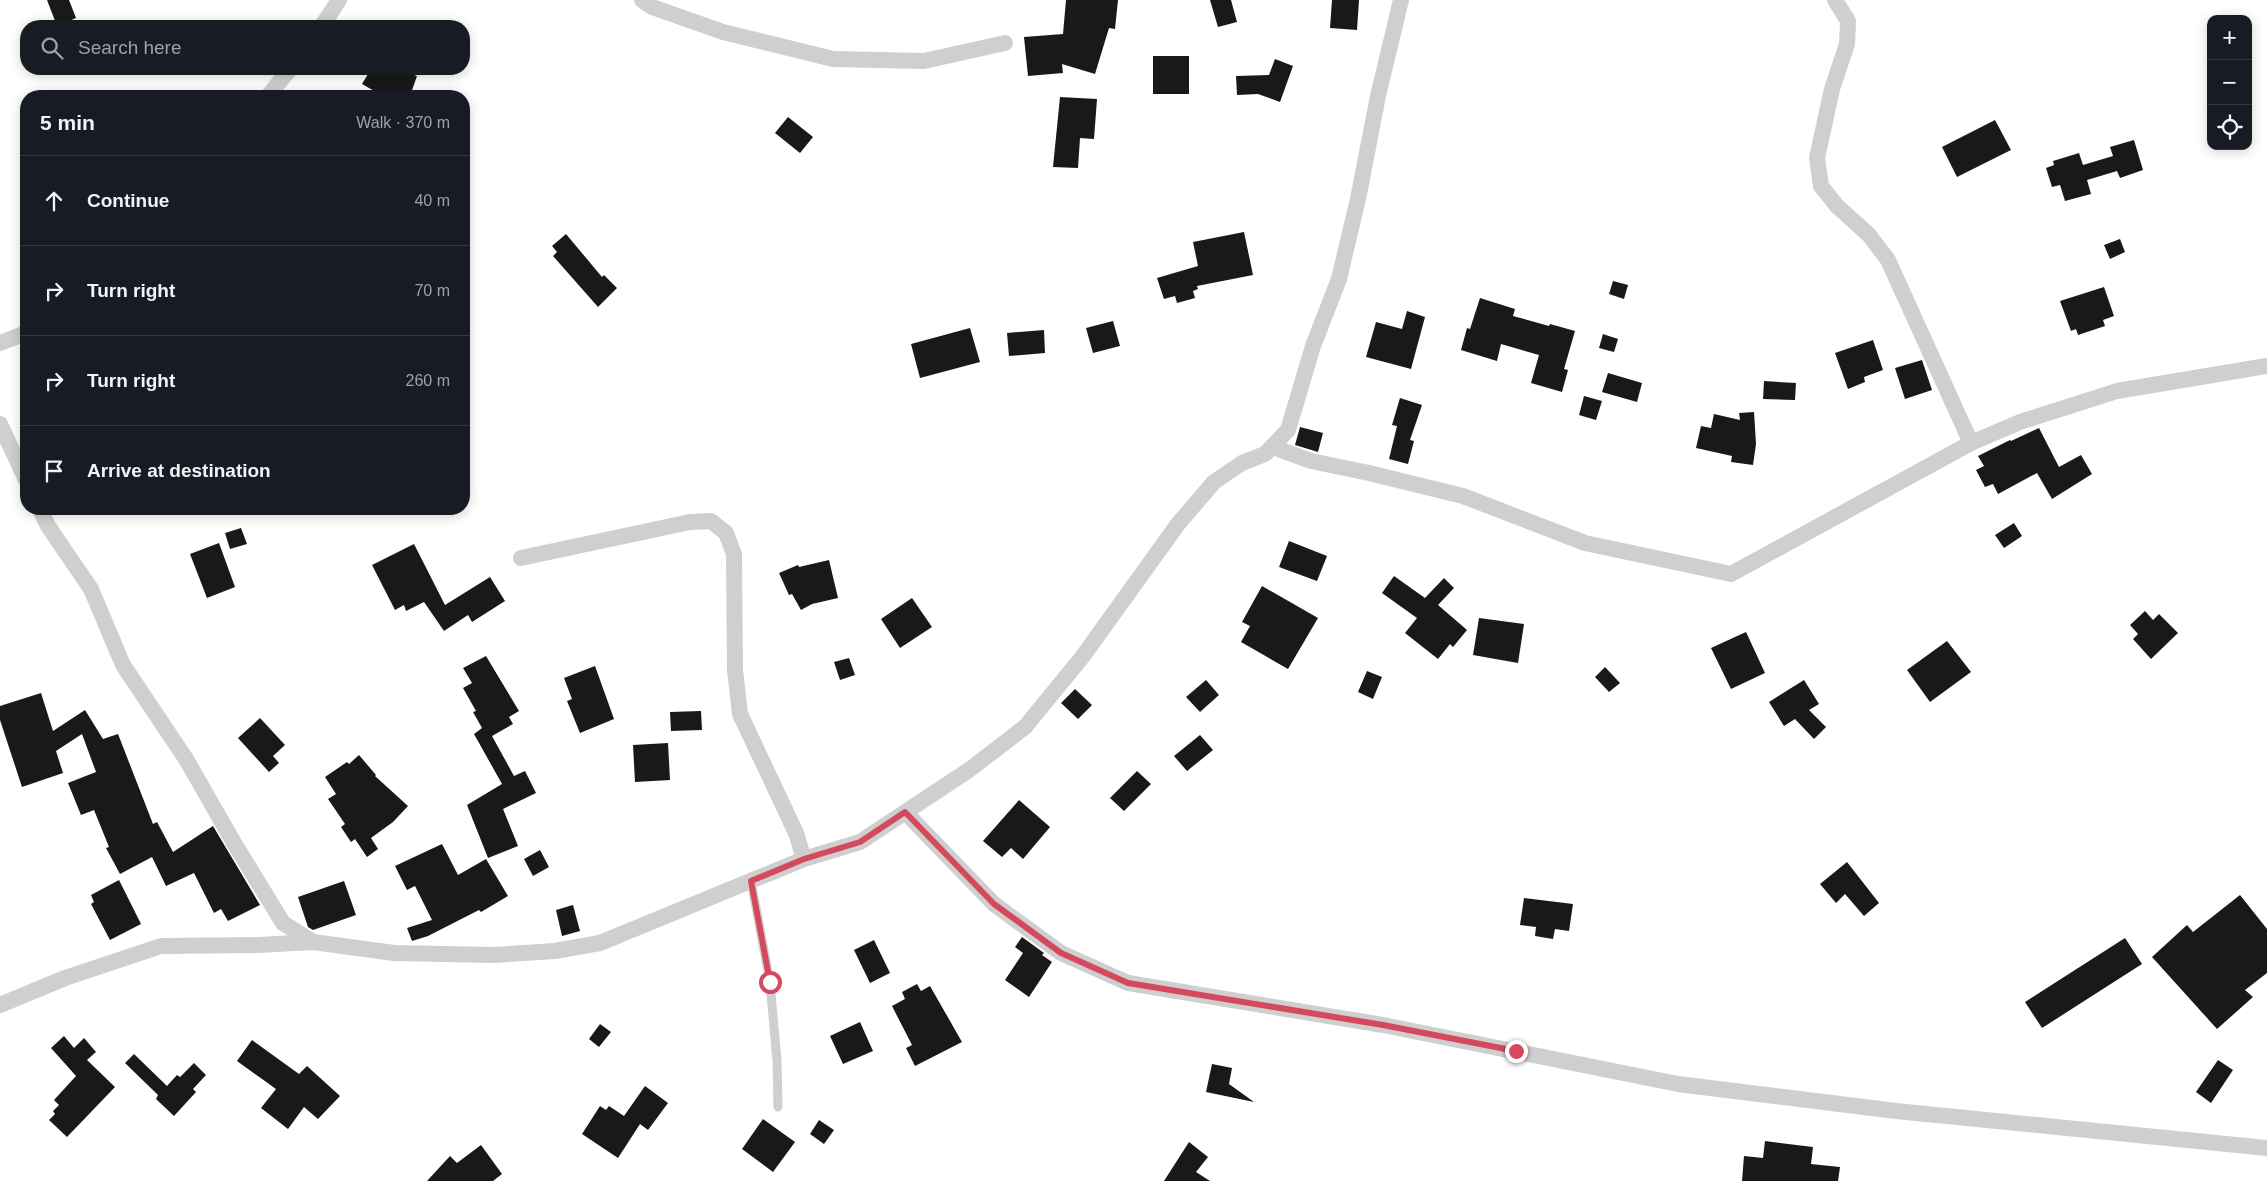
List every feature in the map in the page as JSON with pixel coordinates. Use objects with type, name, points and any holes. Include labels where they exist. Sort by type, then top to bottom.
[{"type":"street","points":[[326,20],[339,0]]},
{"type":"street","points":[[642,0],[652,7],[723,32],[833,58],[924,61],[1005,43]]},
{"type":"street","points":[[0,1006],[64,978],[161,946],[258,946],[313,942],[394,953],[494,955],[554,952],[600,943],[804,859],[860,842],[970,770],[1025,727],[1083,656],[1178,524],[1214,482],[1242,463],[1265,454],[1288,430],[1313,346],[1339,279],[1358,199],[1378,96],[1401,0]]},
{"type":"street","points":[[1835,0],[1848,21],[1847,44],[1832,89],[1817,158],[1821,186],[1837,206],[1869,235],[1888,260],[1971,443]]},
{"type":"street","points":[[273,90],[285,75]]},
{"type":"street","points":[[0,343],[20,336]]},
{"type":"street","points":[[1273,447],[1311,461],[1370,472],[1463,496],[1585,543],[1732,574],[1971,443],[2020,422],[2117,390],[2267,366]]},
{"type":"street","points":[[0,424],[20,467]]},
{"type":"street","points":[[43,515],[48,526],[91,589],[123,665],[186,758],[234,843],[283,922],[313,942]]},
{"type":"street","points":[[521,558],[690,522],[711,521],[726,533],[734,554],[735,670],[740,714],[796,833],[804,859]]},
{"type":"street","points":[[905,812],[994,904],[1061,953],[1128,983],[1383,1025],[1678,1084],[1896,1111],[2267,1148]]},
{"type":"lane","points":[[751,881],[770,982],[777,1061],[778,1108]]},
{"type":"building","points":[[47,0],[69,0],[76,18],[71,20],[55,20]]},
{"type":"building","points":[[1066,0],[1118,0],[1115,29],[1109,28],[1095,74],[1062,64],[1063,73],[1028,76],[1024,37],[1063,34]]},
{"type":"building","points":[[1210,0],[1231,0],[1237,22],[1218,27]]},
{"type":"building","points":[[1332,0],[1359,0],[1357,30],[1330,28]]},
{"type":"building","points":[[1153,56],[1189,56],[1189,94],[1153,94]]},
{"type":"building","points":[[1275,59],[1293,66],[1280,102],[1258,94],[1237,95],[1236,76],[1269,75]]},
{"type":"building","points":[[367,75],[417,76],[412,90],[372,90],[362,84]]},
{"type":"building","points":[[1060,97],[1097,99],[1094,139],[1080,138],[1078,168],[1053,167]]},
{"type":"building","points":[[788,117],[813,137],[800,153],[775,133]]},
{"type":"building","points":[[1995,120],[2011,150],[1957,177],[1942,147]]},
{"type":"building","points":[[2134,140],[2143,170],[2120,178],[2117,171],[2087,180],[2091,194],[2065,201],[2060,185],[2052,187],[2046,168],[2054,165],[2053,161],[2079,153],[2083,165],[2113,156],[2110,147]]},
{"type":"building","points":[[1244,232],[1253,275],[1197,286],[1198,289],[1193,291],[1195,298],[1177,303],[1175,296],[1164,299],[1157,278],[1198,266],[1193,242]]},
{"type":"building","points":[[566,234],[602,277],[604,275],[617,288],[598,307],[553,256],[557,252],[552,246]]},
{"type":"building","points":[[2120,239],[2125,252],[2110,259],[2104,245]]},
{"type":"building","points":[[1613,281],[1628,285],[1624,299],[1609,294]]},
{"type":"building","points":[[2104,287],[2114,316],[2103,320],[2105,326],[2078,335],[2076,329],[2071,331],[2060,301]]},
{"type":"building","points":[[1480,298],[1515,309],[1513,316],[1575,331],[1564,369],[1568,370],[1562,392],[1531,383],[1539,355],[1501,344],[1497,361],[1461,350],[1467,328],[1470,329]]},
{"type":"building","points":[[1407,311],[1425,317],[1411,369],[1366,357],[1376,322],[1402,329]]},
{"type":"building","points":[[1113,321],[1120,346],[1093,353],[1086,328]]},
{"type":"building","points":[[970,328],[980,362],[920,378],[911,344]]},
{"type":"building","points":[[1044,330],[1045,353],[1009,356],[1007,333]]},
{"type":"building","points":[[1603,334],[1618,339],[1614,352],[1599,348]]},
{"type":"building","points":[[1873,340],[1883,370],[1864,377],[1865,382],[1848,389],[1835,353]]},
{"type":"building","points":[[1922,360],[1932,390],[1905,399],[1895,368]]},
{"type":"building","points":[[1608,373],[1642,383],[1637,402],[1602,392]]},
{"type":"building","points":[[1764,381],[1796,383],[1795,400],[1763,399]]},
{"type":"building","points":[[1584,396],[1602,401],[1596,420],[1579,415]]},
{"type":"building","points":[[1400,398],[1422,405],[1410,440],[1414,441],[1408,464],[1389,459],[1397,426],[1392,425]]},
{"type":"building","points":[[1754,412],[1756,444],[1753,465],[1731,462],[1732,456],[1696,448],[1701,426],[1711,428],[1714,414],[1740,420],[1739,413]]},
{"type":"building","points":[[1300,427],[1323,433],[1318,452],[1295,445]]},
{"type":"building","points":[[2039,428],[2059,467],[2081,455],[2092,474],[2052,499],[2037,473],[1998,494],[1993,484],[1985,487],[1976,470],[1984,466],[1978,456]]},
{"type":"building","points":[[2014,523],[2022,536],[2004,548],[1995,535]]},
{"type":"building","points":[[241,528],[247,544],[230,549],[225,533]]},
{"type":"building","points":[[1289,541],[1327,556],[1317,581],[1279,567]]},
{"type":"building","points":[[219,543],[235,587],[207,598],[190,554]]},
{"type":"building","points":[[414,544],[445,605],[490,577],[505,601],[472,622],[468,615],[444,631],[424,602],[406,611],[404,605],[395,610],[372,565]]},
{"type":"building","points":[[829,560],[838,598],[812,604],[801,610],[792,594],[789,595],[779,573],[798,565],[799,567]]},
{"type":"building","points":[[1394,576],[1425,598],[1444,578],[1454,588],[1438,605],[1467,630],[1453,647],[1450,644],[1438,659],[1405,633],[1417,618],[1382,593]]},
{"type":"building","points":[[1262,586],[1318,618],[1288,669],[1241,642],[1250,626],[1242,622]]},
{"type":"building","points":[[912,598],[932,627],[900,648],[881,619]]},
{"type":"building","points":[[2145,611],[2153,620],[2159,614],[2178,633],[2151,659],[2133,639],[2138,634],[2130,625]]},
{"type":"building","points":[[1479,618],[1524,624],[1518,663],[1473,655]]},
{"type":"building","points":[[1746,632],[1765,673],[1731,689],[1711,648]]},
{"type":"building","points":[[1947,641],[1971,672],[1930,702],[1907,670]]},
{"type":"building","points":[[486,656],[519,711],[509,717],[513,724],[492,736],[514,776],[525,771],[536,793],[503,809],[518,846],[488,858],[467,805],[502,784],[474,734],[482,728],[473,712],[476,711],[463,688],[472,683],[463,668]]},
{"type":"building","points":[[849,658],[855,675],[840,680],[834,662]]},
{"type":"building","points":[[595,666],[614,719],[580,733],[567,701],[572,699],[564,678]]},
{"type":"building","points":[[1605,667],[1620,683],[1609,692],[1595,677]]},
{"type":"building","points":[[1367,671],[1382,677],[1373,699],[1358,692]]},
{"type":"building","points":[[1206,680],[1219,695],[1200,712],[1186,697]]},
{"type":"building","points":[[1804,680],[1819,704],[1809,710],[1826,727],[1814,739],[1795,719],[1784,726],[1769,702]]},
{"type":"building","points":[[1075,689],[1092,705],[1078,719],[1061,703]]},
{"type":"building","points":[[41,693],[53,731],[85,710],[103,739],[118,734],[153,824],[157,822],[173,852],[213,826],[260,905],[228,921],[221,909],[214,913],[194,873],[166,886],[152,857],[120,874],[106,848],[109,847],[94,810],[81,815],[68,783],[96,772],[82,734],[56,751],[63,773],[22,787],[0,720],[0,706]]},
{"type":"building","points":[[701,711],[702,730],[671,731],[670,712]]},
{"type":"building","points":[[260,718],[285,745],[273,756],[279,763],[269,772],[238,738]]},
{"type":"building","points":[[1200,735],[1213,750],[1187,771],[1174,756]]},
{"type":"building","points":[[668,743],[670,780],[635,782],[633,745]]},
{"type":"building","points":[[359,755],[375,776],[408,806],[393,822],[371,838],[378,849],[367,857],[355,839],[351,842],[341,827],[345,824],[328,799],[336,794],[325,777],[347,762],[349,764]]},
{"type":"building","points":[[1137,771],[1151,784],[1124,811],[1110,798]]},
{"type":"building","points":[[1019,800],[1050,827],[1023,859],[1011,848],[1002,857],[983,841]]},
{"type":"building","points":[[442,844],[458,875],[486,859],[508,896],[481,912],[479,910],[428,936],[412,941],[407,928],[432,920],[415,886],[407,890],[395,866]]},
{"type":"building","points":[[540,850],[549,867],[533,876],[524,859]]},
{"type":"building","points":[[1847,862],[1879,903],[1864,916],[1845,894],[1836,903],[1820,884]]},
{"type":"building","points":[[119,880],[141,924],[110,940],[91,904],[94,902],[91,895]]},
{"type":"building","points":[[344,881],[356,915],[313,930],[308,927],[298,897]]},
{"type":"building","points":[[2240,895],[2267,929],[2267,973],[2245,990],[2253,997],[2217,1029],[2152,957],[2187,925],[2193,932]]},
{"type":"building","points":[[1524,898],[1573,904],[1569,931],[1555,929],[1553,939],[1535,936],[1536,927],[1520,925]]},
{"type":"building","points":[[573,905],[580,931],[562,936],[556,910]]},
{"type":"building","points":[[1022,937],[1044,953],[1042,955],[1052,962],[1029,997],[1005,980],[1023,953],[1015,947]]},
{"type":"building","points":[[2125,938],[2142,964],[2042,1028],[2025,1002]]},
{"type":"building","points":[[874,940],[890,973],[870,983],[854,950]]},
{"type":"building","points":[[917,984],[921,991],[930,986],[962,1042],[915,1066],[906,1048],[912,1045],[892,1006],[905,999],[902,992]]},
{"type":"building","points":[[860,1022],[873,1051],[843,1064],[830,1036]]},
{"type":"building","points":[[600,1024],[611,1032],[599,1047],[589,1039]]},
{"type":"building","points":[[64,1036],[74,1048],[84,1038],[96,1052],[87,1060],[115,1087],[67,1137],[49,1120],[55,1114],[53,1111],[59,1105],[54,1100],[76,1076],[51,1048]]},
{"type":"building","points":[[252,1040],[299,1074],[307,1066],[340,1096],[318,1119],[304,1107],[288,1129],[261,1108],[276,1089],[237,1061]]},
{"type":"building","points":[[134,1054],[167,1086],[177,1075],[180,1077],[194,1063],[206,1075],[193,1089],[196,1092],[174,1116],[156,1099],[158,1095],[125,1063]]},
{"type":"building","points":[[2218,1060],[2233,1070],[2211,1103],[2196,1092]]},
{"type":"building","points":[[1212,1064],[1232,1068],[1229,1084],[1254,1102],[1206,1092]]},
{"type":"building","points":[[645,1086],[668,1103],[648,1130],[640,1124],[618,1158],[582,1134],[600,1106],[606,1110],[609,1106],[624,1116]]},
{"type":"building","points":[[763,1119],[795,1142],[773,1172],[742,1149]]},
{"type":"building","points":[[819,1120],[834,1130],[824,1144],[810,1134]]},
{"type":"building","points":[[1765,1141],[1813,1147],[1811,1164],[1840,1167],[1838,1181],[1742,1181],[1744,1156],[1763,1158]]},
{"type":"building","points":[[1189,1142],[1208,1157],[1196,1172],[1210,1181],[1164,1181]]},
{"type":"building","points":[[481,1145],[502,1174],[493,1181],[427,1181],[450,1156],[457,1163]]},
{"type":"route","points":[[770,982],[751,881],[804,859],[860,842],[905,812],[994,904],[1061,953],[1128,983],[1383,1025],[1516,1051]]}]
